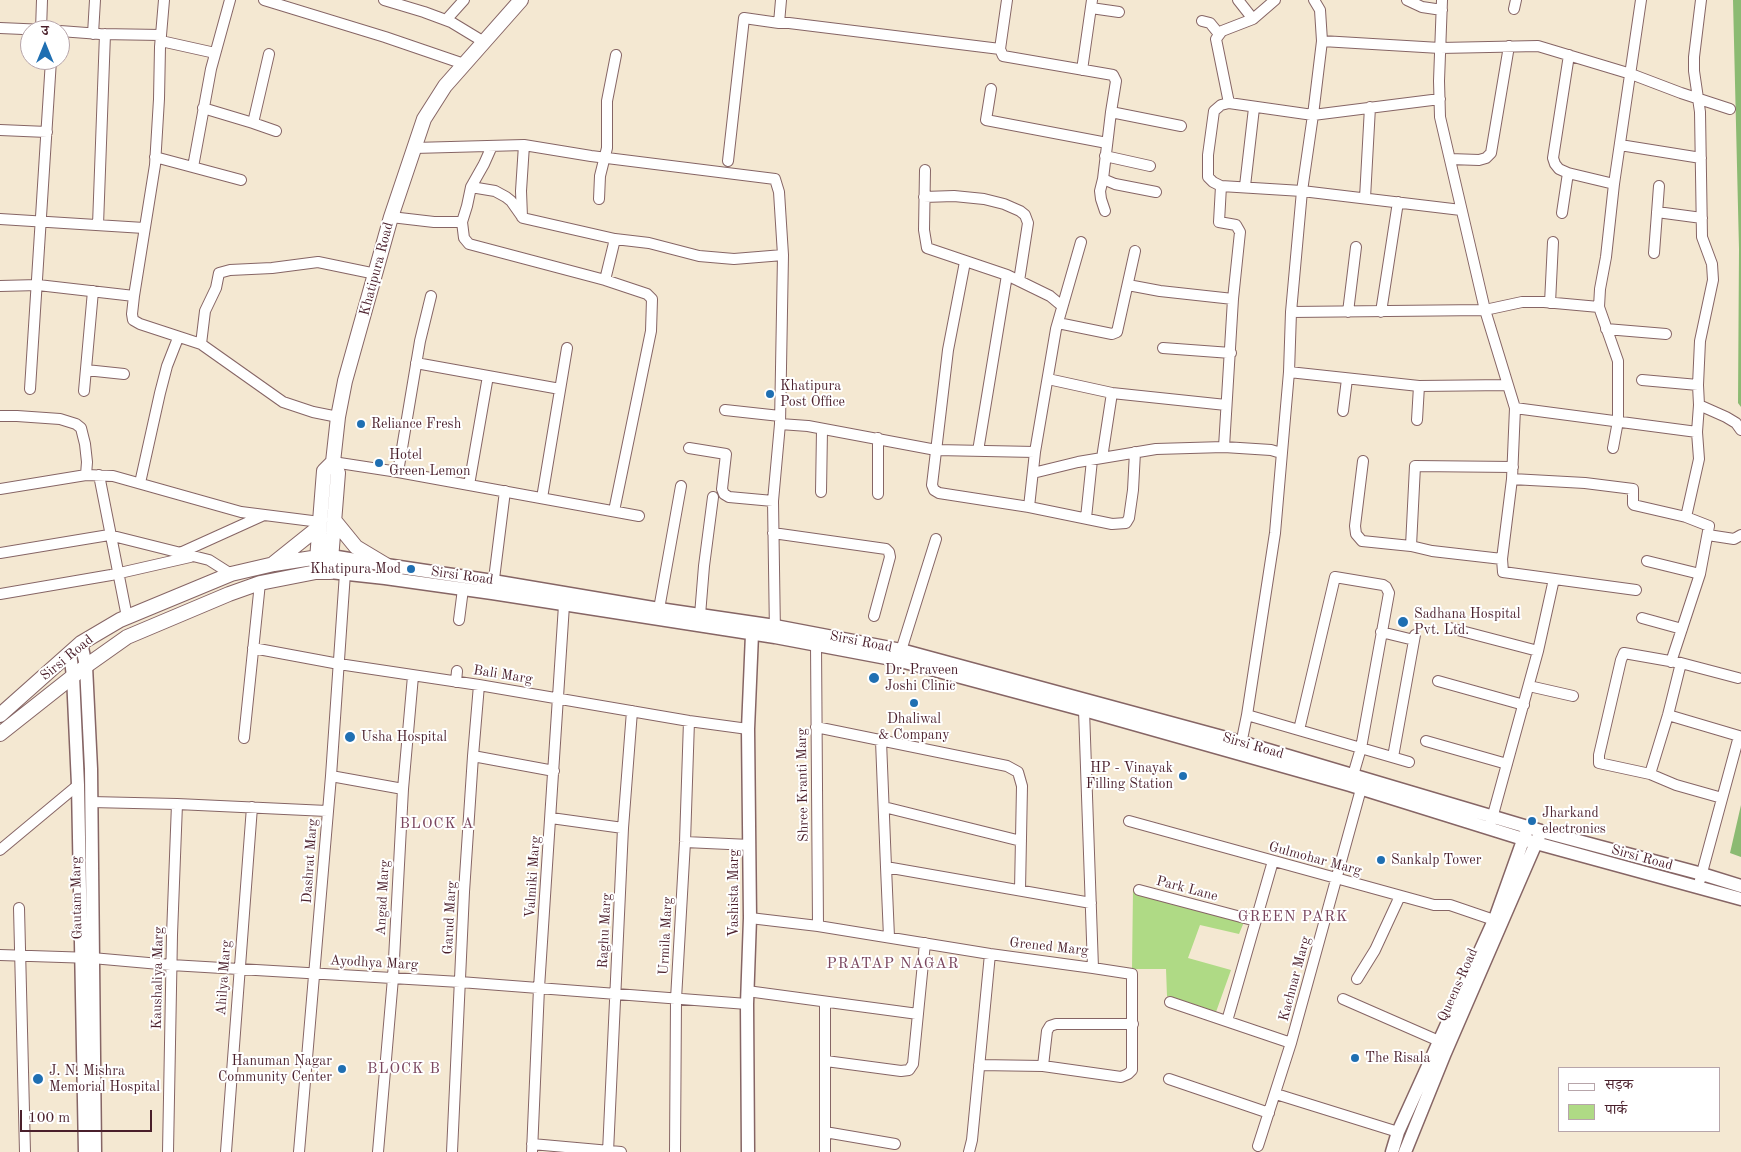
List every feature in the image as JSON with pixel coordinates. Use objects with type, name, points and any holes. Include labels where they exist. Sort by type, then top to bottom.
[{"type":"main road","name":"Khatipura Road","points":[[316,572],[324,471],[333,462],[338,416],[346,381],[391,217],[424,119],[445,86],[521,0]]},
{"type":"main road","points":[[330,572],[338,473],[333,462]]},
{"type":"main road","points":[[334,520],[356,547],[386,565]]},
{"type":"main road","points":[[274,564],[319,524]]},
{"type":"main road","name":"Sirsi Road","points":[[0,715],[80,644],[127,617],[231,574],[317,556],[331,556]]},
{"type":"main road","name":"Sirsi Road","points":[[0,734],[86,666],[127,637],[260,583],[316,572],[330,572]]},
{"type":"street","points":[[41,20],[42,0]]},
{"type":"street","points":[[93,34],[95,0]]},
{"type":"street","points":[[164,0],[155,157],[134,296],[133,320],[178,338],[189,339],[201,344],[284,402],[313,412],[338,416]]},
{"type":"street","points":[[193,167],[203,108],[230,0]]},
{"type":"street","points":[[264,0],[385,37],[464,64]]},
{"type":"street","points":[[387,0],[446,20],[484,42]]},
{"type":"street","points":[[446,20],[464,0]]},
{"type":"street","points":[[779,23],[781,0]]},
{"type":"street","points":[[1007,0],[1000,49],[1003,56],[1113,75],[1116,81],[1100,191],[1105,211]]},
{"type":"street","points":[[1238,0],[1253,19]]},
{"type":"street","points":[[1229,104],[1216,39],[1222,31],[1253,19],[1275,0]]},
{"type":"street","points":[[1240,748],[1247,715],[1275,533],[1302,191],[1314,115],[1322,41],[1320,10],[1314,0]]},
{"type":"street","points":[[1407,0],[1422,7],[1442,5],[1440,117],[1485,310],[1515,408],[1512,479],[1502,559],[1503,572],[1636,590]]},
{"type":"street","points":[[1613,448],[1618,421],[1618,361],[1600,307],[1600,289],[1606,258],[1614,184],[1641,0]]},
{"type":"street","points":[[1686,517],[1699,459],[1696,432],[1699,405],[1700,341],[1713,280],[1712,264],[1702,237],[1701,158],[1698,100],[1694,71],[1701,0]]},
{"type":"street","points":[[1082,70],[1092,4],[1119,12]]},
{"type":"street","points":[[728,161],[744,18],[1000,49]]},
{"type":"street","points":[[1202,21],[1210,23],[1220,34]]},
{"type":"street","points":[[0,28],[20,29]]},
{"type":"street","points":[[70,32],[161,38],[215,54]]},
{"type":"street","points":[[98,225],[105,34]]},
{"type":"street","points":[[1322,41],[1440,48],[1538,46],[1631,74],[1698,100],[1730,109]]},
{"type":"street","points":[[1450,159],[1479,160],[1486,158],[1491,153],[1509,46]]},
{"type":"street","points":[[253,123],[270,54]]},
{"type":"street","points":[[599,200],[600,176],[606,148],[608,101],[616,55]]},
{"type":"street","points":[[1569,55],[1553,158],[1559,169],[1568,173],[1614,184]]},
{"type":"street","points":[[30,389],[50,70]]},
{"type":"street","points":[[991,90],[986,120],[1107,143]]},
{"type":"street","points":[[1440,99],[1314,115],[1229,104],[1221,105],[1214,111],[1208,155],[1208,177],[1213,182],[1222,186],[1302,191],[1461,210]]},
{"type":"street","points":[[203,108],[276,131]]},
{"type":"street","points":[[1245,186],[1254,108]]},
{"type":"street","points":[[1365,198],[1370,108]]},
{"type":"street","points":[[1110,112],[1181,126]]},
{"type":"street","points":[[0,130],[47,132]]},
{"type":"street","points":[[523,218],[521,191],[524,145]]},
{"type":"street","points":[[414,148],[524,145],[775,179],[779,192],[783,255],[780,420],[773,501],[775,631]]},
{"type":"street","points":[[1620,145],[1701,158]]},
{"type":"street","points":[[492,146],[471,186],[462,222],[464,238],[469,244],[605,280],[648,294],[652,299],[651,332],[614,511]]},
{"type":"street","points":[[1105,156],[1150,166]]},
{"type":"street","points":[[155,157],[241,180]]},
{"type":"street","points":[[925,170],[924,230],[927,248],[1007,275],[1050,296],[1062,306]]},
{"type":"street","points":[[1562,213],[1568,173]]},
{"type":"street","points":[[1103,179],[1115,184],[1156,192]]},
{"type":"street","points":[[471,186],[496,191],[506,197],[523,218],[615,239],[649,243],[699,256],[734,259],[783,255]]},
{"type":"street","points":[[1222,186],[1219,222],[1236,224],[1240,232],[1233,299],[1224,447]]},
{"type":"street","points":[[1654,253],[1659,186]]},
{"type":"street","points":[[924,197],[954,196],[984,200],[1020,210],[1025,215],[1028,223],[1019,281]]},
{"type":"street","points":[[1381,312],[1398,202]]},
{"type":"street","points":[[1657,212],[1702,218]]},
{"type":"street","points":[[391,217],[434,222],[462,222]]},
{"type":"street","points":[[0,219],[144,228]]},
{"type":"street","points":[[605,280],[615,239]]},
{"type":"street","points":[[1029,507],[1035,452],[1058,323],[1082,242]]},
{"type":"street","points":[[1550,303],[1553,242]]},
{"type":"street","points":[[1348,312],[1356,247]]},
{"type":"street","points":[[1058,323],[1112,334],[1117,332],[1135,251]]},
{"type":"street","points":[[201,344],[204,311],[216,288],[218,273],[230,270],[272,268],[318,262],[376,274]]},
{"type":"street","points":[[965,262],[948,350],[932,485],[934,490],[939,493],[1029,507],[1112,524],[1126,524],[1129,518],[1133,490],[1135,452]]},
{"type":"street","points":[[978,451],[1007,275]]},
{"type":"street","points":[[0,286],[38,285],[134,296]]},
{"type":"street","points":[[1128,285],[1160,291],[1233,299]]},
{"type":"street","points":[[84,392],[93,291]]},
{"type":"street","points":[[398,472],[416,363],[431,296]]},
{"type":"street","points":[[1291,312],[1485,310],[1522,302],[1600,307]]},
{"type":"street","points":[[1606,329],[1666,334]]},
{"type":"street","points":[[140,483],[167,366],[178,338]]},
{"type":"street","points":[[542,498],[567,348]]},
{"type":"street","points":[[1163,348],[1231,353]]},
{"type":"street","points":[[416,363],[560,388]]},
{"type":"street","points":[[86,370],[124,374]]},
{"type":"street","points":[[1289,372],[1419,386],[1508,385]]},
{"type":"street","points":[[469,485],[488,376]]},
{"type":"street","points":[[1048,379],[1112,392],[1226,405]]},
{"type":"street","points":[[1343,411],[1347,379]]},
{"type":"street","points":[[1642,380],[1698,385]]},
{"type":"street","points":[[1418,420],[1419,386]]},
{"type":"street","points":[[1086,518],[1112,392]]},
{"type":"street","points":[[1699,405],[1726,417],[1741,430]]},
{"type":"street","points":[[1515,408],[1696,432]]},
{"type":"street","points":[[725,410],[822,430],[878,438],[936,450],[1035,452]]},
{"type":"street","points":[[0,416],[60,419],[76,424],[81,428],[85,444],[86,475]]},
{"type":"street","points":[[821,492],[822,430]]},
{"type":"street","points":[[878,438],[878,494]]},
{"type":"street","points":[[1033,473],[1156,449],[1224,447],[1271,450],[1282,453]]},
{"type":"street","points":[[689,448],[726,454],[722,489],[724,494],[729,497],[773,501]]},
{"type":"street","points":[[1363,461],[1356,526],[1356,534],[1362,541],[1502,559]]},
{"type":"street","points":[[333,462],[639,516]]},
{"type":"street","points":[[1411,546],[1415,466],[1512,467]]},
{"type":"street","points":[[0,489],[86,475],[113,476],[241,512],[319,524]]},
{"type":"street","points":[[98,475],[127,617]]},
{"type":"street","points":[[1512,479],[1585,483],[1632,489],[1634,491],[1632,504],[1634,505],[1686,517],[1708,525],[1708,535],[1700,574],[1682,630],[1668,715],[1650,774]]},
{"type":"street","points":[[659,609],[681,486]]},
{"type":"street","points":[[493,587],[505,491]]},
{"type":"street","points":[[700,615],[713,497]]},
{"type":"street","points":[[180,553],[265,515]]},
{"type":"street","points":[[773,533],[886,549],[890,557],[874,616]]},
{"type":"street","points":[[1708,535],[1734,538],[1741,534]]},
{"type":"street","points":[[0,553],[109,535],[208,560],[231,574]]},
{"type":"street","points":[[899,655],[936,538]]},
{"type":"street","points":[[0,594],[118,574],[194,556]]},
{"type":"street","name":"Sirsi Road","points":[[331,556],[493,587],[564,605],[752,634],[775,631],[816,644],[899,655],[1084,710],[1240,748]]},
{"type":"street","points":[[1647,561],[1700,574]]},
{"type":"street","name":"Sirsi Road","points":[[330,572],[463,589],[493,587],[659,609],[700,615],[899,655],[1240,748],[1538,837],[1700,880],[1741,886]]},
{"type":"street","name":"Dashrat Marg","points":[[299,1152],[331,776],[345,573]]},
{"type":"street","name":"Kachnar Marg","points":[[1258,1146],[1276,1094],[1337,878],[1389,593],[1383,585],[1335,577],[1299,730]]},
{"type":"street","points":[[1491,822],[1529,686],[1554,579]]},
{"type":"street","points":[[244,738],[260,583]]},
{"type":"street","points":[[459,620],[463,589]]},
{"type":"street","name":"Valmiki Marg","points":[[532,1148],[539,988],[564,605]]},
{"type":"street","points":[[1642,618],[1682,630]]},
{"type":"street","points":[[1450,628],[1538,651]]},
{"type":"street","points":[[1381,632],[1415,637],[1393,757]]},
{"type":"street","name":"Vashista Marg","points":[[748,1152],[747,998],[750,845],[748,730],[752,634]]},
{"type":"street","name":"Gautam Marg","points":[[80,644],[86,666],[91,769],[85,1152]]},
{"type":"street","name":"Shree Kranti Marg","points":[[816,644],[818,926]]},
{"type":"street","name":"Bali Marg","points":[[252,648],[413,676],[457,676],[480,685],[748,730]]},
{"type":"street","name":"Gautam Marg","points":[[70,653],[73,676],[95,1152]]},
{"type":"street","points":[[1722,798],[1676,785],[1650,774],[1600,763],[1600,749],[1624,653],[1676,662],[1738,678]]},
{"type":"street","name":"Angad Marg","points":[[378,1152],[393,978],[403,790],[413,676]]},
{"type":"street","points":[[1438,681],[1524,705]]},
{"type":"street","name":"Garud Marg","points":[[452,1152],[473,756],[480,685]]},
{"type":"street","points":[[1529,686],[1573,696]]},
{"type":"street","name":"Grened Marg","points":[[750,918],[818,926],[990,954],[1093,968],[1084,710]]},
{"type":"street","name":"Raghu Marg","points":[[608,1151],[623,828],[632,711]]},
{"type":"street","points":[[1247,715],[1409,762]]},
{"type":"street","points":[[1668,715],[1739,736],[1700,880]]},
{"type":"street","name":"Urmila Marg","points":[[675,1152],[676,999],[685,842],[689,721]]},
{"type":"street","points":[[816,727],[1007,766],[1018,772],[1022,786],[1020,890]]},
{"type":"street","points":[[880,741],[889,937]]},
{"type":"street","points":[[1426,741],[1507,764]]},
{"type":"street","points":[[473,756],[554,772]]},
{"type":"street","points":[[331,776],[403,790]]},
{"type":"street","points":[[0,850],[78,785]]},
{"type":"street","points":[[91,802],[327,811]]},
{"type":"street","name":"Kaushaliya Marg","points":[[168,1152],[171,965],[177,804]]},
{"type":"street","name":"Ahilya Marg","points":[[226,1152],[252,807]]},
{"type":"street","points":[[884,807],[1021,841]]},
{"type":"street","points":[[551,818],[623,828]]},
{"type":"street","name":"Gulmohar Marg","points":[[1129,822],[1434,905],[1450,905],[1494,920]]},
{"type":"street","name":"Queens Road","points":[[1392,1152],[1398,1132],[1494,920],[1526,833]]},
{"type":"street","name":"Queens Road","points":[[1405,1152],[1445,1053],[1538,837]]},
{"type":"street","points":[[685,842],[750,845]]},
{"type":"street","points":[[1227,1021],[1273,862]]},
{"type":"street","points":[[886,868],[1091,903]]},
{"type":"street","name":"Sirsi Road","points":[[1700,880],[1741,899]]},
{"type":"street","name":"Park Lane","points":[[1139,890],[1256,922]]},
{"type":"street","points":[[1357,979],[1375,950],[1400,896]]},
{"type":"street","points":[[19,908],[26,1152]]},
{"type":"street","points":[[826,1061],[901,1071],[909,1070],[912,1064],[926,943]]},
{"type":"street","points":[[969,1152],[972,1140],[990,954]]},
{"type":"street","name":"Ayodhya Marg","points":[[0,955],[87,958],[171,965],[460,982],[676,999],[747,998],[825,1002],[918,1014]]},
{"type":"street","points":[[979,1065],[1043,1066],[1121,1077],[1128,1074],[1132,1070],[1132,974],[1093,968]]},
{"type":"street","points":[[1344,999],[1439,1041]]},
{"type":"street","points":[[825,1002],[825,1152]]},
{"type":"street","points":[[1170,1002],[1291,1043]]},
{"type":"street","points":[[1043,1066],[1047,1031],[1050,1026],[1056,1024],[1133,1024]]},
{"type":"street","points":[[1169,1079],[1269,1113]]},
{"type":"street","points":[[1276,1094],[1398,1132]]},
{"type":"street","points":[[825,1132],[895,1144]]},
{"type":"street","points":[[532,1148],[622,1152]]},
{"type":"green space","points":[[1733,0],[1741,0],[1741,407],[1738,403],[1739,249]]},
{"type":"green space","points":[[1741,805],[1741,857],[1730,853]]},
{"type":"green space","points":[[1133,890],[1244,922],[1239,934],[1200,925],[1188,958],[1231,970],[1216,1012],[1167,996],[1166,969],[1132,969]]},
{"type":"place","name":"Khatipura Post Office","points":[[770,394]]},
{"type":"place","name":"Reliance Fresh","points":[[361,424]]},
{"type":"place","name":"Hotel Green Lemon","points":[[379,463]]},
{"type":"place","name":"Khatipura Mod","points":[[411,569]]},
{"type":"place","name":"Sadhana Hospital Pvt. Ltd.","points":[[1403,622]]},
{"type":"place","name":"Dr. Praveen Joshi Clinic","points":[[874,678]]},
{"type":"place","name":"Dhaliwal & Company","points":[[914,703]]},
{"type":"place","name":"Usha Hospital","points":[[350,737]]},
{"type":"place","name":"HP - Vinayak Filling Station","points":[[1183,776]]},
{"type":"place","name":"Jharkand electronics","points":[[1532,821]]},
{"type":"place","name":"Sankalp Tower","points":[[1381,860]]},
{"type":"place","name":"The Risala","points":[[1355,1058]]},
{"type":"place","name":"Hanuman Nagar Community Center","points":[[342,1069]]},
{"type":"place","name":"J. N. Mishra Memorial Hospital","points":[[38,1079]]},
{"type":"district","name":"BLOCK A","points":[[437,824]]},
{"type":"district","name":"GREEN PARK","points":[[1293,917]]},
{"type":"district","name":"PRATAP NAGAR","points":[[893,964]]},
{"type":"district","name":"BLOCK B","points":[[404,1069]]}]
